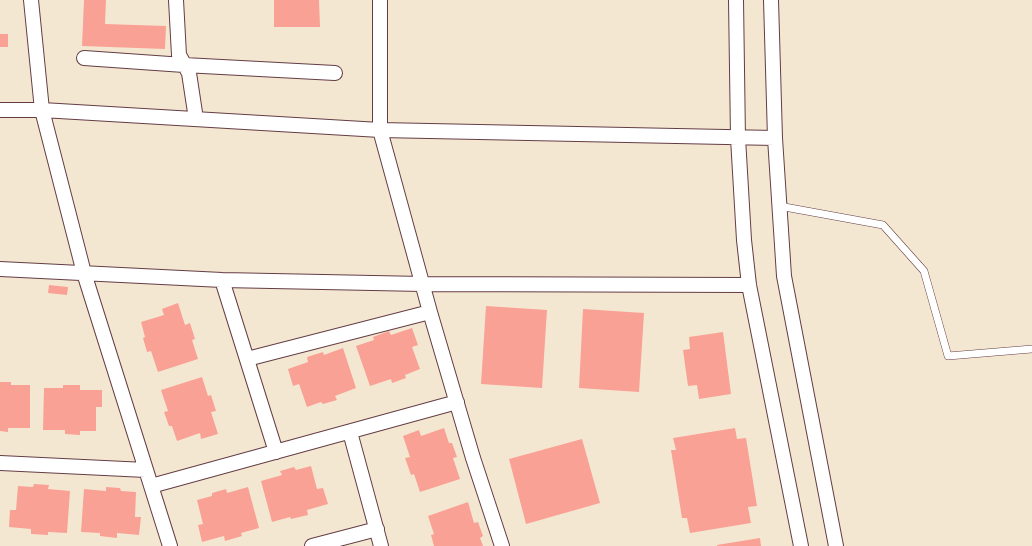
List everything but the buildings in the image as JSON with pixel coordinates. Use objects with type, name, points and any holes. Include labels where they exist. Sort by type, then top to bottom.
[{"type":"street","points":[[31,0],[42,110],[84,273],[170,546]]},
{"type":"street","points":[[176,0],[179,55],[189,73],[196,119]]},
{"type":"street","points":[[380,0],[380,130],[430,312],[473,458],[502,546]]},
{"type":"street","points":[[736,0],[738,138],[744,240],[749,285],[801,546]]},
{"type":"street","points":[[770,0],[775,138],[784,276],[836,546]]},
{"type":"street","points":[[84,58],[335,73]]},
{"type":"street","points":[[0,110],[42,110],[380,130],[775,138]]},
{"type":"street","points":[[0,269],[222,280],[423,284],[749,285]]},
{"type":"street","points":[[222,280],[276,452]]},
{"type":"street","points":[[247,359],[430,312]]},
{"type":"street","points":[[151,486],[457,402]]},
{"type":"street","points":[[350,432],[381,546]]},
{"type":"street","points":[[0,463],[146,470]]},
{"type":"street","points":[[312,546],[332,543],[377,529]]},
{"type":"lane","points":[[779,206],[883,225],[924,271],[948,356],[1032,349]]}]
